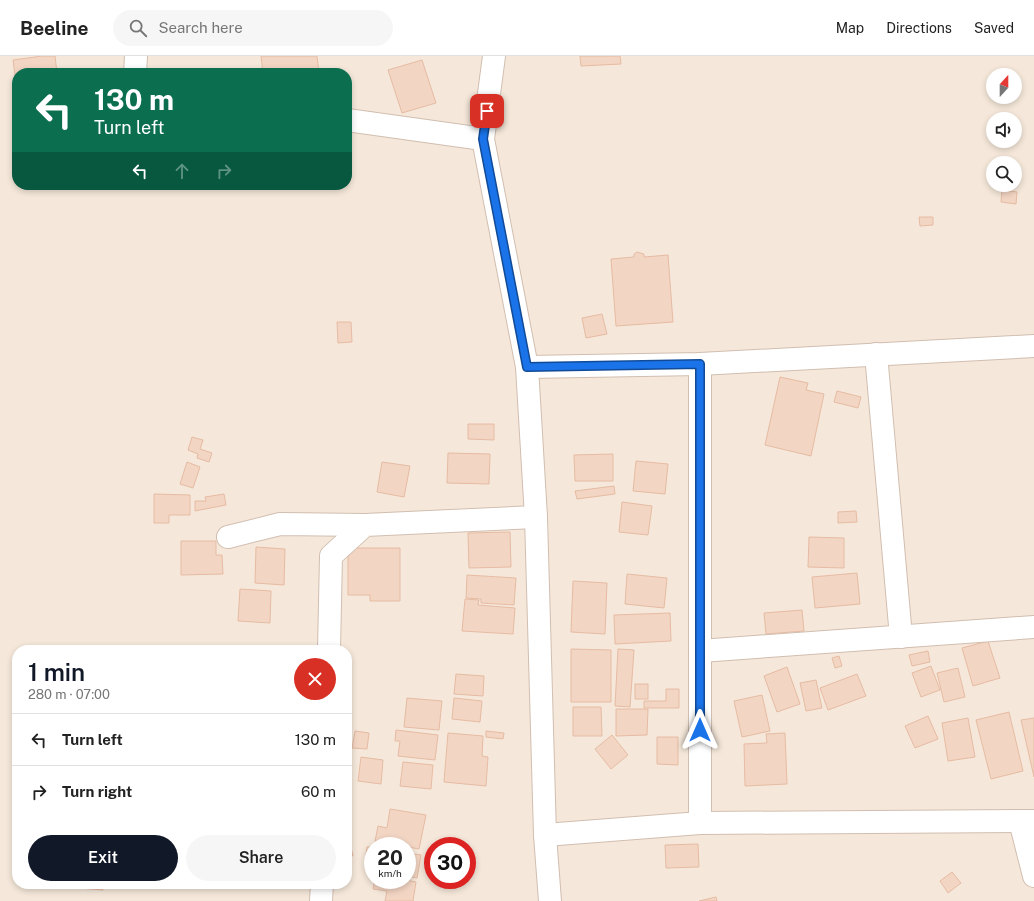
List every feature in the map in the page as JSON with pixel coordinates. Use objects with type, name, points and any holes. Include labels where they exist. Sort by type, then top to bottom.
[{"type":"street","points":[[135,68],[136,56]]},
{"type":"street","points":[[494,56],[483,139],[527,367],[536,517],[545,834],[550,901]]},
{"type":"street","points":[[352,121],[483,139]]},
{"type":"street","points":[[527,367],[700,364],[1034,346]]},
{"type":"street","points":[[876,354],[901,637]]},
{"type":"street","points":[[700,364],[700,823]]},
{"type":"street","points":[[228,537],[280,524],[365,524],[536,517]]},
{"type":"street","points":[[328,645],[331,556],[365,524]]},
{"type":"street","points":[[700,651],[1034,627]]},
{"type":"street","points":[[545,834],[700,823],[1027,821],[1034,876]]},
{"type":"street","points":[[322,889],[322,901]]},
{"type":"shaded area","points":[[0,56],[1034,56],[1034,901],[0,901]]},
{"type":"building","points":[[42,56],[55,56],[56,68],[14,68],[13,60]]},
{"type":"building","points":[[261,56],[317,56],[318,68],[262,68]]},
{"type":"building","points":[[580,56],[620,56],[621,64],[581,66]]},
{"type":"building","points":[[422,60],[436,103],[402,113],[388,70]]},
{"type":"building","points":[[1002,192],[1017,192],[1016,204],[1001,202]]},
{"type":"building","points":[[919,217],[933,217],[933,225],[920,226]]},
{"type":"building","points":[[637,252],[644,254],[644,257],[668,255],[673,322],[616,326],[611,259],[634,257],[634,254]]},
{"type":"building","points":[[602,314],[607,334],[586,338],[582,318]]},
{"type":"building","points":[[337,322],[351,322],[352,342],[338,343]]},
{"type":"building","points":[[780,377],[808,383],[806,390],[824,394],[811,456],[765,445]]},
{"type":"building","points":[[837,391],[861,397],[858,408],[834,402]]},
{"type":"building","points":[[468,424],[494,424],[494,440],[468,439]]},
{"type":"building","points":[[192,437],[203,440],[200,449],[212,453],[209,462],[197,458],[198,454],[188,450]]},
{"type":"building","points":[[448,453],[490,454],[489,484],[447,483]]},
{"type":"building","points":[[613,454],[613,481],[575,481],[574,455]]},
{"type":"building","points":[[636,461],[668,464],[665,494],[633,491]]},
{"type":"building","points":[[187,462],[200,467],[193,488],[180,484]]},
{"type":"building","points":[[382,462],[410,466],[404,497],[377,492]]},
{"type":"building","points":[[614,486],[615,494],[577,499],[575,491]]},
{"type":"building","points":[[154,494],[190,495],[190,515],[169,515],[169,523],[154,523]]},
{"type":"building","points":[[224,494],[226,505],[195,511],[195,501],[206,501],[205,497]]},
{"type":"building","points":[[622,502],[652,506],[648,535],[619,532]]},
{"type":"building","points":[[856,511],[857,522],[838,523],[838,512]]},
{"type":"building","points":[[510,532],[511,567],[469,568],[468,533]]},
{"type":"building","points":[[809,537],[844,538],[844,568],[808,567]]},
{"type":"building","points":[[181,541],[216,541],[216,555],[222,555],[223,574],[181,575]]},
{"type":"building","points":[[256,547],[285,549],[284,585],[255,583]]},
{"type":"building","points":[[354,548],[400,548],[400,601],[370,601],[370,595],[348,595],[348,557]]},
{"type":"building","points":[[857,573],[860,604],[815,608],[812,577]]},
{"type":"building","points":[[627,574],[667,578],[664,608],[625,604]]},
{"type":"building","points":[[467,575],[516,578],[514,605],[481,603],[481,599],[466,598]]},
{"type":"building","points":[[573,581],[607,583],[605,634],[571,632]]},
{"type":"building","points":[[240,589],[271,591],[270,623],[238,621]]},
{"type":"building","points":[[465,599],[479,600],[478,605],[515,608],[513,634],[462,631]]},
{"type":"building","points":[[802,610],[804,631],[766,634],[764,613]]},
{"type":"building","points":[[670,613],[671,641],[615,644],[614,615]]},
{"type":"building","points":[[988,641],[1000,678],[973,686],[962,648]]},
{"type":"building","points":[[571,649],[611,650],[611,702],[571,702]]},
{"type":"building","points":[[618,649],[634,650],[630,707],[615,706]]},
{"type":"building","points":[[928,651],[930,662],[912,666],[909,655]]},
{"type":"building","points":[[839,656],[842,666],[835,668],[832,658]]},
{"type":"building","points":[[931,666],[940,690],[921,697],[912,673]]},
{"type":"building","points":[[787,667],[800,704],[777,712],[764,676]]},
{"type":"building","points":[[958,668],[965,697],[944,702],[937,673]]},
{"type":"building","points":[[456,674],[484,676],[483,696],[454,694]]},
{"type":"building","points":[[857,674],[866,696],[828,710],[820,688]]},
{"type":"building","points":[[816,680],[822,708],[806,711],[800,683]]},
{"type":"building","points":[[635,684],[648,684],[648,699],[635,699]]},
{"type":"building","points":[[666,689],[679,689],[679,708],[644,708],[644,701],[666,701]]},
{"type":"building","points":[[762,695],[770,731],[742,737],[734,701]]},
{"type":"building","points":[[407,698],[442,701],[439,730],[404,727]]},
{"type":"building","points":[[454,698],[482,701],[480,722],[452,719]]},
{"type":"building","points":[[573,707],[601,707],[602,736],[573,736]]},
{"type":"building","points":[[616,709],[648,709],[647,735],[616,736]]},
{"type":"building","points":[[1009,712],[1023,771],[991,779],[976,720]]},
{"type":"building","points":[[928,716],[938,739],[915,748],[905,726]]},
{"type":"building","points":[[968,718],[975,757],[948,761],[942,723]]},
{"type":"building","points":[[1034,718],[1034,777],[1021,720]]},
{"type":"building","points":[[396,730],[438,735],[435,760],[398,756],[400,741],[395,741]]},
{"type":"building","points":[[355,731],[369,733],[367,749],[352,748]]},
{"type":"building","points":[[486,731],[504,733],[503,739],[486,737]]},
{"type":"building","points":[[448,733],[483,736],[482,756],[488,757],[486,786],[444,782]]},
{"type":"building","points":[[785,733],[787,784],[745,786],[744,744],[767,743],[766,734]]},
{"type":"building","points":[[612,735],[628,755],[611,769],[595,749]]},
{"type":"building","points":[[657,737],[678,737],[678,765],[657,764]]},
{"type":"building","points":[[361,757],[383,760],[381,784],[358,781]]},
{"type":"building","points":[[403,762],[433,765],[431,789],[400,786]]},
{"type":"building","points":[[390,809],[426,815],[419,849],[416,848],[416,837],[376,837],[378,826],[387,828]]},
{"type":"building","points":[[698,844],[699,867],[666,868],[665,845]]},
{"type":"building","points":[[416,854],[421,855],[416,878]]},
{"type":"building","points":[[952,872],[961,883],[948,893],[940,881]]},
{"type":"building","points":[[373,889],[415,889],[413,901],[385,901],[387,891]]},
{"type":"building","points":[[716,897],[717,901],[699,901]]},
{"type":"route","points":[[487,111],[483,139],[527,367],[700,364],[700,730]]}]
